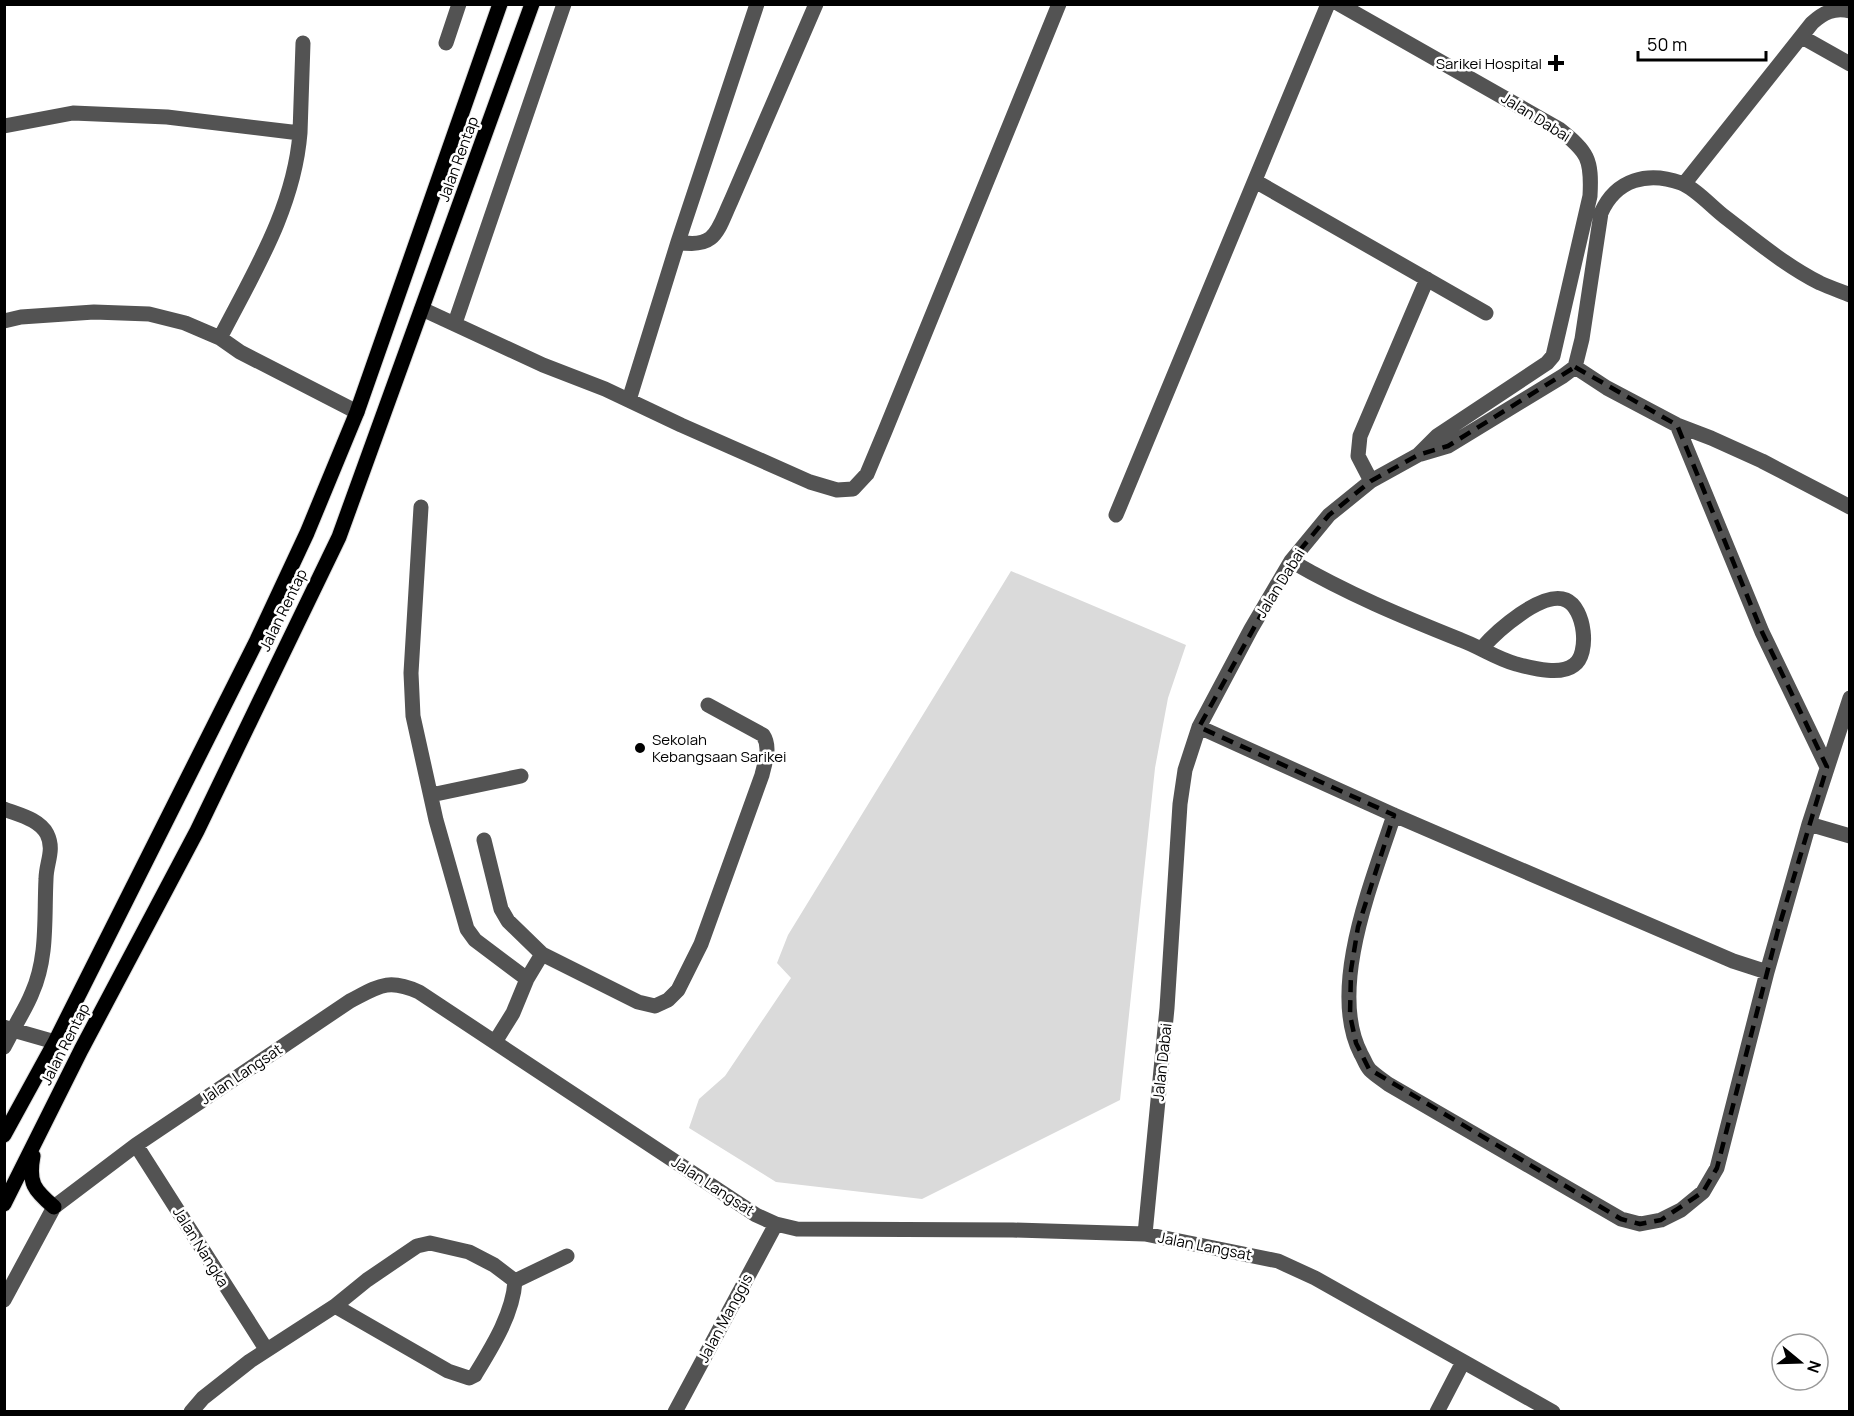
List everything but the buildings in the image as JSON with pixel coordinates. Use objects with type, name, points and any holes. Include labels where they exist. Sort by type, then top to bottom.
[{"type":"main road","name":"Jalan Rentap","points":[[4,1135],[55,1042],[257,640],[307,533],[357,412],[500,4]]},
{"type":"main road","name":"Jalan Rentap","points":[[4,1204],[81,1050],[197,831],[339,537],[532,4]]},
{"type":"main road","points":[[35,1144],[30,1174],[33,1185],[39,1194],[54,1207]]},
{"type":"street","points":[[446,43],[459,4]]},
{"type":"street","points":[[455,323],[564,4]]},
{"type":"street","points":[[628,400],[757,4]]},
{"type":"street","points":[[678,242],[700,245],[709,240],[717,230],[816,4]]},
{"type":"street","points":[[422,309],[543,365],[628,400],[810,482],[837,490],[853,489],[867,474],[1059,4]]},
{"type":"street","points":[[1116,514],[1328,4]]},
{"type":"street","name":"Jalan Dabai","points":[[1144,1234],[1167,1008],[1180,804],[1185,770],[1199,727],[1251,629],[1291,561],[1329,515],[1371,481],[1418,455],[1437,436],[1547,363],[1553,356],[1590,196],[1592,173],[1587,157],[1576,143],[1559,129],[1339,4]]},
{"type":"street","points":[[1684,184],[1821,15],[1832,10],[1850,11]]},
{"type":"street","points":[[1802,37],[1850,64]]},
{"type":"street","points":[[220,338],[275,232],[289,193],[296,166],[300,133],[303,43]]},
{"type":"street","points":[[4,126],[73,113],[167,117],[300,133]]},
{"type":"street","points":[[1418,455],[1448,447],[1575,367],[1582,339],[1601,213],[1607,200],[1626,183],[1653,177],[1684,184],[1715,210],[1796,268],[1819,282],[1850,295]]},
{"type":"street","points":[[1255,181],[1486,313]]},
{"type":"street","points":[[1371,481],[1358,456],[1360,436],[1426,279]]},
{"type":"street","points":[[4,321],[21,317],[94,312],[149,314],[185,322],[220,338],[240,352],[357,412]]},
{"type":"street","points":[[1575,367],[1607,388],[1677,425],[1762,461],[1850,507]]},
{"type":"street","points":[[1677,425],[1762,632],[1827,768]]},
{"type":"street","points":[[421,507],[411,673],[413,716],[441,841],[466,929],[475,940],[527,979]]},
{"type":"street","points":[[1291,561],[1367,602],[1482,648],[1498,658],[1542,669],[1560,670],[1574,665],[1581,655],[1584,628],[1581,616],[1566,600],[1556,599],[1523,612],[1498,630],[1482,648]]},
{"type":"street","points":[[1394,815],[1358,927],[1351,970],[1350,1015],[1356,1043],[1370,1069],[1388,1084],[1622,1219],[1641,1224],[1661,1220],[1681,1210],[1703,1192],[1717,1168],[1767,972],[1809,824],[1850,698]]},
{"type":"street","points":[[484,840],[501,909],[508,921],[542,954],[638,1002],[655,1006],[668,1000],[678,990],[701,944],[762,775],[767,750],[767,742],[763,735],[708,705]]},
{"type":"street","points":[[1199,727],[1394,815],[1733,961],[1767,972]]},
{"type":"street","points":[[431,795],[520,776]]},
{"type":"street","points":[[4,809],[37,822],[46,832],[52,846],[46,876],[45,940],[41,966],[33,993],[9,1029],[4,1047]]},
{"type":"street","points":[[1809,824],[1850,836]]},
{"type":"street","points":[[495,1042],[513,1013],[527,979],[542,954]]},
{"type":"street","name":"Jalan Langsat","points":[[4,1300],[54,1207],[136,1144],[350,1002],[375,988],[390,983],[404,985],[419,992],[756,1215],[776,1224],[797,1229],[1036,1230],[1144,1234],[1278,1261],[1315,1278],[1553,1412]]},
{"type":"street","points":[[9,1029],[55,1042]]},
{"type":"street","name":"Jalan Nangka","points":[[136,1144],[266,1349]]},
{"type":"street","name":"Jalan Manggis","points":[[675,1412],[776,1224]]},
{"type":"street","points":[[191,1412],[203,1398],[266,1349],[335,1306],[417,1246],[430,1243],[469,1252],[494,1265],[515,1281]]},
{"type":"street","points":[[515,1281],[567,1256]]},
{"type":"street","points":[[335,1306],[448,1371],[469,1378],[475,1375],[505,1318],[514,1297],[515,1281]]},
{"type":"street","points":[[1437,1412],[1463,1362]]},
{"type":"highlighted area","points":[[1575,367],[1677,425],[1762,632],[1827,767],[1778,930],[1717,1168],[1703,1192],[1661,1220],[1640,1224],[1621,1219],[1369,1069],[1356,1043],[1350,1015],[1351,970],[1358,927],[1394,815],[1199,727],[1291,561],[1329,515],[1371,481],[1418,455],[1448,446]]},
{"type":"shaded area","points":[[1011,571],[1186,645],[1168,698],[1155,768],[1120,1100],[922,1199],[776,1182],[689,1128],[699,1099],[725,1076],[791,978],[777,963],[788,935]]},
{"type":"place","name":"Sarikei Hospital","points":[[1556,63]]},
{"type":"place","name":"Sekolah Kebangsaan Sarikei","points":[[640,748]]}]
